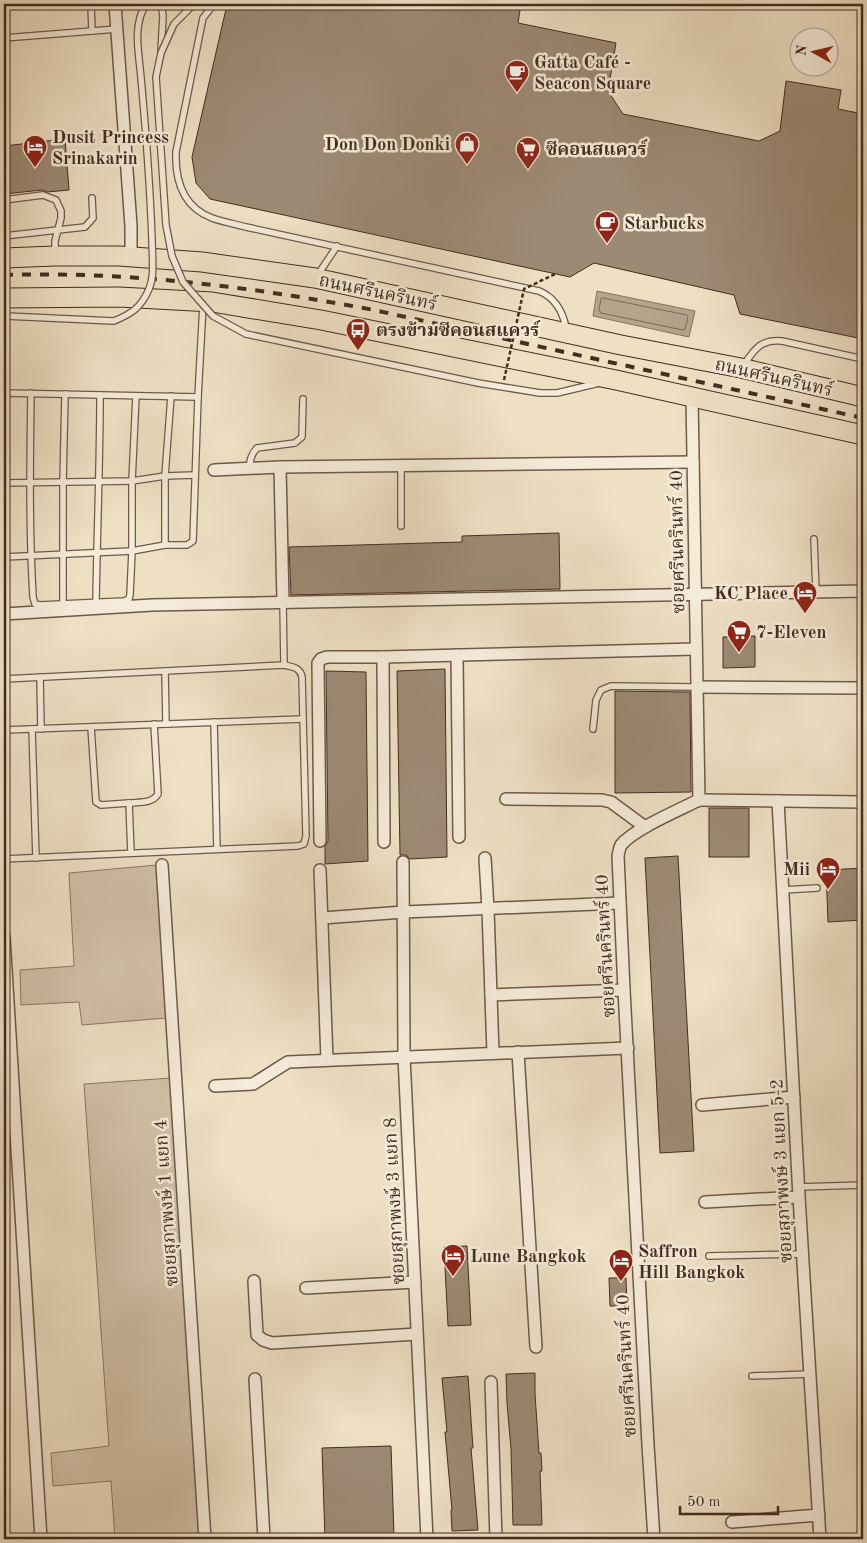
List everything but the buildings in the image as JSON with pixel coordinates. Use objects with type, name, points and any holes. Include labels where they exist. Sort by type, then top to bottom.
[{"type":"main road","name":"ถนนศรีนครินทร์","points":[[4,258],[55,256],[131,257],[202,262],[315,278],[621,345],[741,368],[863,397]]},
{"type":"main road","name":"ถนนศรีนครินทร์","points":[[4,310],[119,297],[203,301],[321,320],[616,380],[863,435]]},
{"type":"street","points":[[116,5],[131,257]]},
{"type":"street","name":"ซอยศรีนครินทร์ 40","points":[[654,1539],[618,856],[623,844],[645,827],[699,800],[692,397]]},
{"type":"street","points":[[214,470],[280,467],[693,462]]},
{"type":"street","points":[[280,467],[283,602]]},
{"type":"street","points":[[4,614],[152,605],[863,591]]},
{"type":"street","points":[[320,841],[318,663],[321,659],[327,657],[696,649]]},
{"type":"street","points":[[456,655],[458,837]]},
{"type":"street","points":[[383,657],[384,842]]},
{"type":"street","points":[[697,687],[863,688]]},
{"type":"street","points":[[506,799],[602,800],[611,802],[645,827]]},
{"type":"street","points":[[699,800],[863,802]]},
{"type":"street","name":"ซอยสุภาพงษ์ 3 แยก 5-2","points":[[778,801],[820,1539]]},
{"type":"street","points":[[484,858],[488,909],[493,1054]]},
{"type":"street","name":"ซอยสุภาพงษ์ 3 แยก 8","points":[[403,862],[404,1057],[427,1539]]},
{"type":"street","name":"ซอยสุภาพงษ์ 1 แยก 4","points":[[162,864],[206,1539]]},
{"type":"street","points":[[320,870],[327,1060]]},
{"type":"street","points":[[322,918],[404,912],[620,903]]},
{"type":"street","points":[[4,936],[41,1539]]},
{"type":"street","points":[[491,995],[624,990]]},
{"type":"street","points":[[215,1086],[253,1084],[288,1062],[628,1048]]},
{"type":"street","points":[[518,1052],[536,1347]]},
{"type":"street","points":[[702,1105],[794,1097]]},
{"type":"street","points":[[705,1202],[799,1192]]},
{"type":"street","points":[[254,1281],[257,1335],[263,1340],[272,1343],[418,1334]]},
{"type":"street","points":[[306,1288],[415,1282]]},
{"type":"street","points":[[255,1379],[264,1539]]},
{"type":"street","points":[[490,1382],[496,1539]]},
{"type":"street","points":[[732,1522],[818,1515]]},
{"type":"lane","points":[[90,4],[92,31]]},
{"type":"lane","points":[[4,310],[114,321],[129,315],[136,309],[149,289],[152,275],[151,226],[137,26],[146,4]]},
{"type":"lane","points":[[161,4],[163,16],[161,53],[156,77],[166,225],[172,256],[183,282],[213,316],[246,334],[478,383],[540,393],[557,393],[616,380]]},
{"type":"lane","points":[[161,53],[174,24],[194,4]]},
{"type":"lane","points":[[214,4],[203,18],[178,138],[176,166],[180,186],[195,208],[211,218],[246,227],[539,291],[549,296],[558,306],[564,316],[567,333]]},
{"type":"lane","points":[[4,38],[117,29]]},
{"type":"lane","points":[[4,200],[43,195],[56,200],[62,211],[55,241],[55,256]]},
{"type":"lane","points":[[4,236],[85,228],[93,218],[92,198]]},
{"type":"lane","points":[[315,278],[337,246]]},
{"type":"lane","points":[[4,557],[132,551],[165,545],[187,545],[193,541],[203,301]]},
{"type":"lane","points":[[741,368],[760,345],[775,341],[863,359]]},
{"type":"lane","points":[[4,393],[198,397]]},
{"type":"lane","points":[[31,394],[31,556],[33,597],[36,604],[40,605],[124,601],[130,595],[136,396]]},
{"type":"lane","points":[[63,604],[65,394]]},
{"type":"lane","points":[[96,602],[96,553],[100,482],[100,395]]},
{"type":"lane","points":[[165,545],[165,476],[171,396]]},
{"type":"lane","points":[[249,468],[251,456],[257,448],[295,443],[302,437],[303,399]]},
{"type":"lane","points":[[401,466],[401,526]]},
{"type":"lane","points":[[4,483],[132,481],[165,476],[195,475]]},
{"type":"lane","points":[[814,539],[816,592]]},
{"type":"lane","points":[[283,602],[284,665]]},
{"type":"lane","points":[[4,679],[284,665],[297,668],[302,676],[306,836],[304,844],[298,846],[4,859]]},
{"type":"lane","points":[[165,671],[166,724]]},
{"type":"lane","points":[[40,677],[41,728]]},
{"type":"lane","points":[[593,729],[596,700],[601,690],[612,686],[697,687]]},
{"type":"lane","points":[[4,730],[303,719]]},
{"type":"lane","points":[[214,722],[217,849]]},
{"type":"lane","points":[[91,727],[96,802],[103,805],[129,804],[150,801],[157,796],[154,724]]},
{"type":"lane","points":[[32,729],[36,858]]},
{"type":"lane","points":[[129,804],[130,853]]},
{"type":"lane","points":[[783,890],[817,888]]},
{"type":"lane","points":[[799,1192],[863,1184]]},
{"type":"lane","points":[[709,1256],[803,1254]]},
{"type":"lane","points":[[752,1376],[810,1374]]},
{"type":"path","points":[[504,380],[524,289],[555,274]]},
{"type":"shaded area","points":[[157,865],[166,1018],[82,1025],[79,1002],[21,1005],[20,970],[74,966],[69,873]]},
{"type":"shaded area","points":[[171,1078],[200,1539],[115,1539],[111,1481],[53,1486],[51,1453],[109,1446],[84,1084]]},
{"type":"water","points":[[597,291],[695,311],[689,337],[593,316]]},
{"type":"railway","points":[[4,275],[50,274],[143,278],[282,294],[374,310],[863,418]]},
{"type":"place","name":"Gatta Café - Seacon Square","points":[[517,93]]},
{"type":"place","name":"Don Don Donki","points":[[467,165]]},
{"type":"place","name":"Dusit Princess Srinakarin","points":[[35,168]]},
{"type":"place","name":"ซีคอนสแควร์","points":[[528,170]]},
{"type":"place","name":"Starbucks","points":[[607,244]]},
{"type":"place","name":"ตรงข้ามซีคอนสแควร์","points":[[358,351]]},
{"type":"place","name":"KC Place","points":[[805,614]]},
{"type":"place","name":"7-Eleven","points":[[739,653]]},
{"type":"place","name":"Mii","points":[[828,890]]},
{"type":"place","name":"Lune Bangkok","points":[[453,1277]]},
{"type":"place","name":"Saffron Hill Bangkok","points":[[621,1282]]}]
